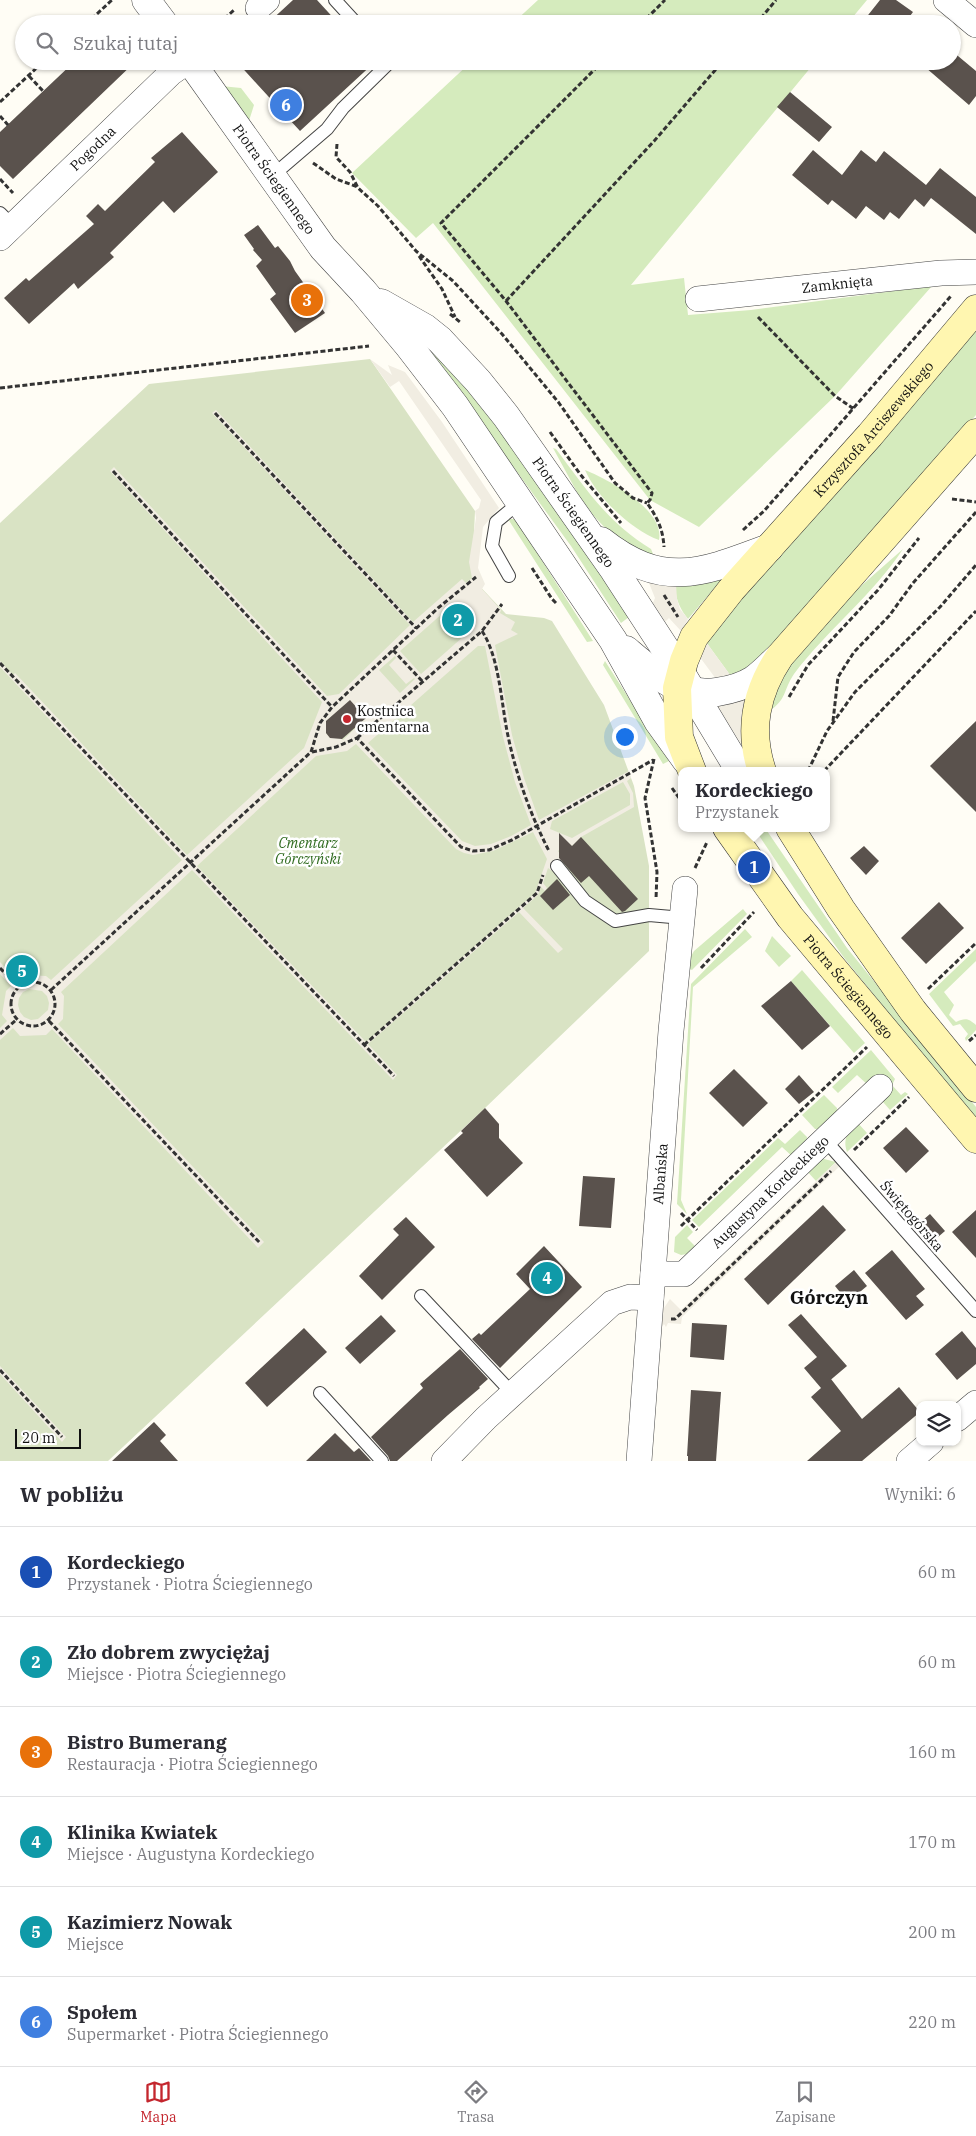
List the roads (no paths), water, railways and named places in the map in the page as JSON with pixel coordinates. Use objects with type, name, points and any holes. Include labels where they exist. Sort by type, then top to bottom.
[{"type":"main road","name":"Krzysztofa Arciszewskiego","points":[[689,766],[680,737],[683,684],[694,637],[712,612],[870,435],[976,309]]},
{"type":"main road","points":[[761,767],[755,737],[758,704],[767,675],[780,656],[976,433]]},
{"type":"main road","name":"Piotra Ściegiennego","points":[[717,835],[790,917],[976,1139]]},
{"type":"main road","points":[[791,835],[913,1011],[976,1088]]},
{"type":"street","points":[[146,0],[157,15]]},
{"type":"street","points":[[946,0],[976,25]]},
{"type":"street","name":"Pogodna","points":[[4,225],[176,70]]},
{"type":"street","name":"Piotra Ściegiennego","points":[[195,70],[330,257],[363,291],[433,376],[613,640],[658,720],[689,766]]},
{"type":"street","name":"Zamknięta","points":[[698,299],[887,278],[974,272]]},
{"type":"street","name":"Piotra Ściegiennego","points":[[363,291],[425,328],[450,350],[478,381],[526,443],[581,523],[737,767]]},
{"type":"street","name":"Krzysztofa Arciszewskiego","points":[[581,523],[601,542],[621,557],[653,570],[672,573],[692,572],[721,566],[769,548]]},
{"type":"street","points":[[613,640],[656,676],[709,693],[742,686],[754,679],[780,656]]},
{"type":"street","name":"Albańska","points":[[639,1461],[671,1031],[685,889]]},
{"type":"street","name":"Augustyna Kordeckiego","points":[[444,1461],[513,1394],[612,1303],[684,1274],[880,1087]]},
{"type":"street","points":[[961,1416],[976,1403]]},
{"type":"street","points":[[909,1461],[926,1446]]},
{"type":"lane","points":[[335,0],[349,15]]},
{"type":"lane","points":[[271,177],[327,129],[343,108],[382,70]]},
{"type":"lane","points":[[509,576],[492,546],[496,522],[520,502]]},
{"type":"lane","points":[[558,866],[586,900],[615,921],[656,916],[683,918]]},
{"type":"lane","name":"Świętogórska","points":[[825,1140],[976,1311]]},
{"type":"lane","points":[[421,1296],[513,1394]]},
{"type":"lane","points":[[320,1393],[382,1461]]},
{"type":"place","name":"Społem","points":[[286,105]]},
{"type":"place","name":"Bistro Bumerang","points":[[307,300]]},
{"type":"place","name":"Zło dobrem zwyciężaj","points":[[458,620]]},
{"type":"place","name":"Kostnica cmentarna","points":[[347,719]]},
{"type":"place","name":"Kordeckiego","points":[[754,867]]},
{"type":"place","name":"Kazimierz Nowak","points":[[22,971]]},
{"type":"place","name":"Klinika Kwiatek","points":[[547,1278]]},
{"type":"district","name":"Górczyn","points":[[829,1297]]},
{"type":"park label","name":"Cmentarz Górczyński","points":[[308,852]]}]
